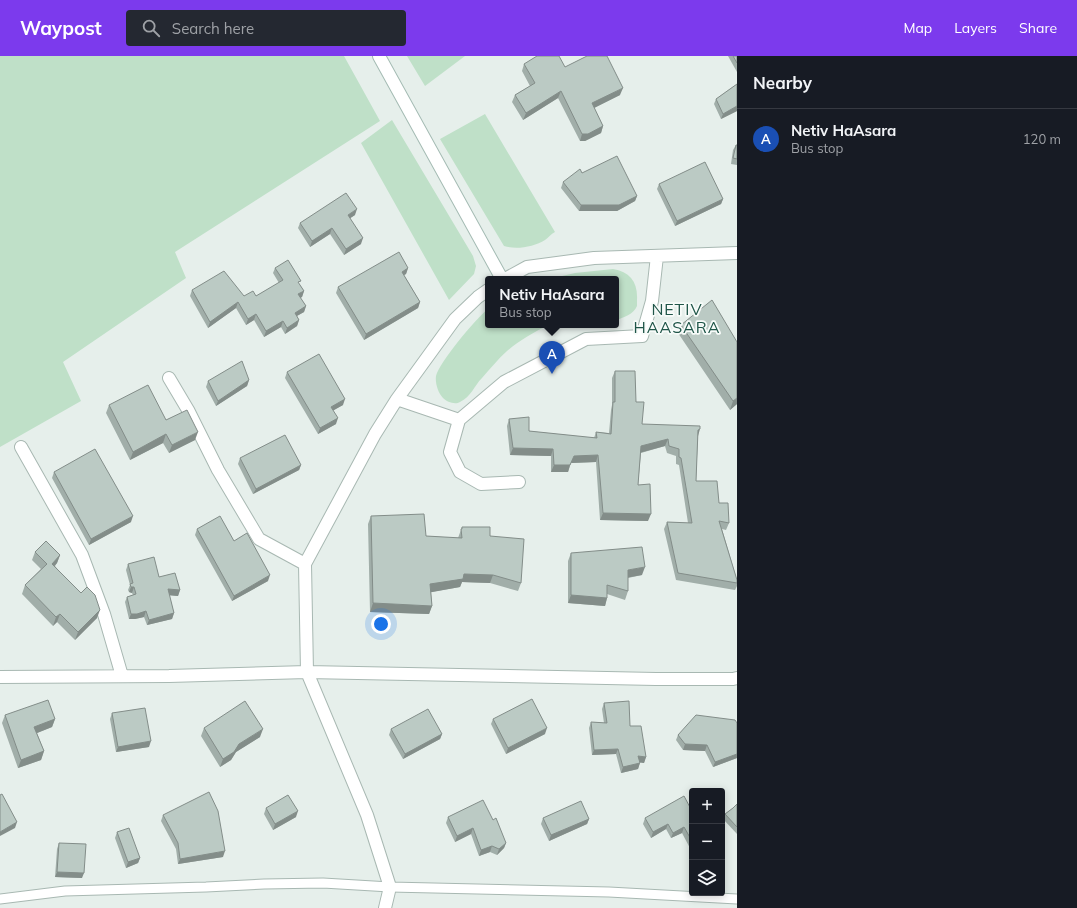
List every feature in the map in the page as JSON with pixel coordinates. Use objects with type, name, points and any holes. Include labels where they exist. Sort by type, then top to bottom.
[{"type":"street","points":[[379,56],[501,276]]},
{"type":"street","points":[[509,276],[527,267],[594,258],[737,253]]},
{"type":"street","points":[[519,482],[481,484],[460,472],[450,452],[459,420],[504,382],[586,339],[642,336],[652,302],[657,256]]},
{"type":"street","points":[[385,908],[390,887],[367,816],[307,672],[304,564],[375,434],[397,399],[455,319],[485,292]]},
{"type":"street","points":[[169,378],[188,410],[218,470],[259,539],[304,564]]},
{"type":"street","points":[[397,399],[459,420]]},
{"type":"street","points":[[21,447],[82,555],[104,614],[122,676]]},
{"type":"street","points":[[0,676],[169,676],[307,672],[656,679],[737,678]]},
{"type":"lane","points":[[0,899],[65,891],[323,883],[390,887],[609,892],[737,899]]},
{"type":"green space","points":[[0,56],[344,56],[380,121],[175,252],[186,278],[63,362],[81,401],[0,447]]},
{"type":"green space","points":[[407,56],[465,56],[425,86]]},
{"type":"green space","points":[[485,114],[555,232],[541,242],[519,248],[504,246],[440,139]]},
{"type":"green space","points":[[392,120],[473,256],[476,266],[474,274],[449,300],[361,143]]},
{"type":"green space","points":[[613,269],[619,270],[628,275],[632,279],[636,288],[636,309],[619,319],[619,276],[562,276],[575,273]]},
{"type":"green space","points":[[485,312],[485,328],[543,328],[507,351],[479,381],[464,400],[458,403],[449,402],[441,396],[437,388],[436,376],[444,361]]},
{"type":"building","points":[[537,56],[559,56],[565,67],[587,56],[607,56],[623,88],[592,103],[603,126],[588,134],[582,134],[561,91],[526,113],[515,95],[535,83],[524,64]]},
{"type":"building","points":[[733,56],[737,56],[737,63]]},
{"type":"building","points":[[737,84],[737,106],[723,114],[716,99]]},
{"type":"building","points":[[737,145],[737,159],[733,158]]},
{"type":"building","points":[[617,156],[637,196],[619,205],[581,205],[563,182],[580,169],[582,173]]},
{"type":"building","points":[[705,162],[723,199],[677,221],[659,184]]},
{"type":"building","points":[[346,193],[357,209],[348,215],[363,238],[346,249],[332,228],[312,241],[300,223]]},
{"type":"building","points":[[399,252],[408,268],[402,272],[420,302],[366,334],[338,287]]},
{"type":"building","points":[[288,260],[301,281],[298,282],[304,291],[298,294],[306,306],[295,313],[299,320],[287,328],[283,321],[266,331],[256,314],[248,319],[238,302],[210,322],[192,290],[224,271],[244,296],[253,291],[256,296],[283,280],[275,268]]},
{"type":"building","points":[[712,300],[737,342],[737,398],[733,401],[681,325]]},
{"type":"building","points":[[319,354],[345,399],[331,407],[338,418],[320,428],[287,372]]},
{"type":"building","points":[[242,361],[249,380],[218,401],[208,381]]},
{"type":"building","points":[[615,371],[635,371],[636,402],[644,402],[642,424],[700,426],[700,429],[698,430],[696,481],[717,481],[719,503],[728,503],[729,523],[719,521],[737,583],[678,573],[667,522],[692,523],[681,458],[679,457],[679,449],[669,446],[668,439],[641,446],[638,485],[650,484],[651,514],[603,513],[598,455],[574,456],[570,465],[554,465],[553,449],[513,448],[509,419],[529,417],[529,431],[597,438],[596,432],[611,434],[613,402],[615,402]]},
{"type":"building","points":[[148,385],[166,420],[187,410],[198,432],[172,445],[166,434],[133,452],[109,405]]},
{"type":"building","points":[[285,435],[301,465],[256,489],[240,458]]},
{"type":"building","points":[[95,449],[133,516],[91,539],[54,472]]},
{"type":"building","points":[[424,514],[426,536],[462,538],[462,527],[490,527],[490,536],[524,539],[521,583],[493,575],[464,574],[463,579],[430,584],[432,606],[373,603],[371,516]]},
{"type":"building","points":[[220,516],[234,541],[247,533],[270,575],[234,596],[197,529]]},
{"type":"building","points":[[46,541],[60,555],[52,564],[81,593],[87,587],[95,595],[100,610],[78,632],[60,614],[56,617],[25,585],[47,564],[35,552]]},
{"type":"building","points":[[642,547],[645,567],[628,570],[628,591],[607,585],[607,598],[571,595],[571,553]]},
{"type":"building","points":[[154,557],[159,577],[175,573],[180,590],[168,589],[174,613],[149,620],[146,611],[131,614],[127,597],[136,594],[134,587],[131,587],[130,584],[133,583],[128,564]]},
{"type":"building","points":[[532,699],[547,728],[508,748],[493,719]]},
{"type":"building","points":[[48,700],[55,719],[34,727],[44,751],[21,760],[5,715]]},
{"type":"building","points":[[245,701],[263,729],[239,744],[234,752],[223,759],[204,728]]},
{"type":"building","points":[[629,701],[630,726],[641,726],[646,757],[638,756],[640,763],[623,767],[618,749],[594,750],[591,722],[607,723],[604,703]]},
{"type":"building","points":[[145,708],[151,741],[118,747],[112,713]]},
{"type":"building","points":[[428,709],[442,734],[405,754],[391,729]]},
{"type":"building","points":[[696,715],[735,720],[737,723],[737,754],[715,762],[707,745],[685,744],[678,735]]},
{"type":"building","points":[[209,792],[218,811],[225,851],[180,859],[178,843],[163,815]]},
{"type":"building","points":[[2,794],[17,822],[0,832],[0,795]]},
{"type":"building","points":[[288,795],[298,811],[275,824],[266,808]]},
{"type":"building","points":[[684,796],[689,805],[689,836],[684,827],[673,833],[668,824],[653,832],[645,818]]},
{"type":"building","points":[[483,800],[493,820],[496,818],[506,843],[499,849],[492,846],[481,850],[473,828],[457,836],[448,817]]},
{"type":"building","points":[[581,801],[589,819],[551,835],[543,818]]},
{"type":"building","points":[[737,804],[737,827],[725,814]]},
{"type":"building","points":[[129,828],[140,858],[128,862],[117,832]]},
{"type":"building","points":[[59,843],[86,844],[84,873],[57,872]]},
{"type":"place","name":"Netiv HaAsara","points":[[552,374]]},
{"type":"district","name":"NETIV HAASARA","points":[[677,318]]}]
